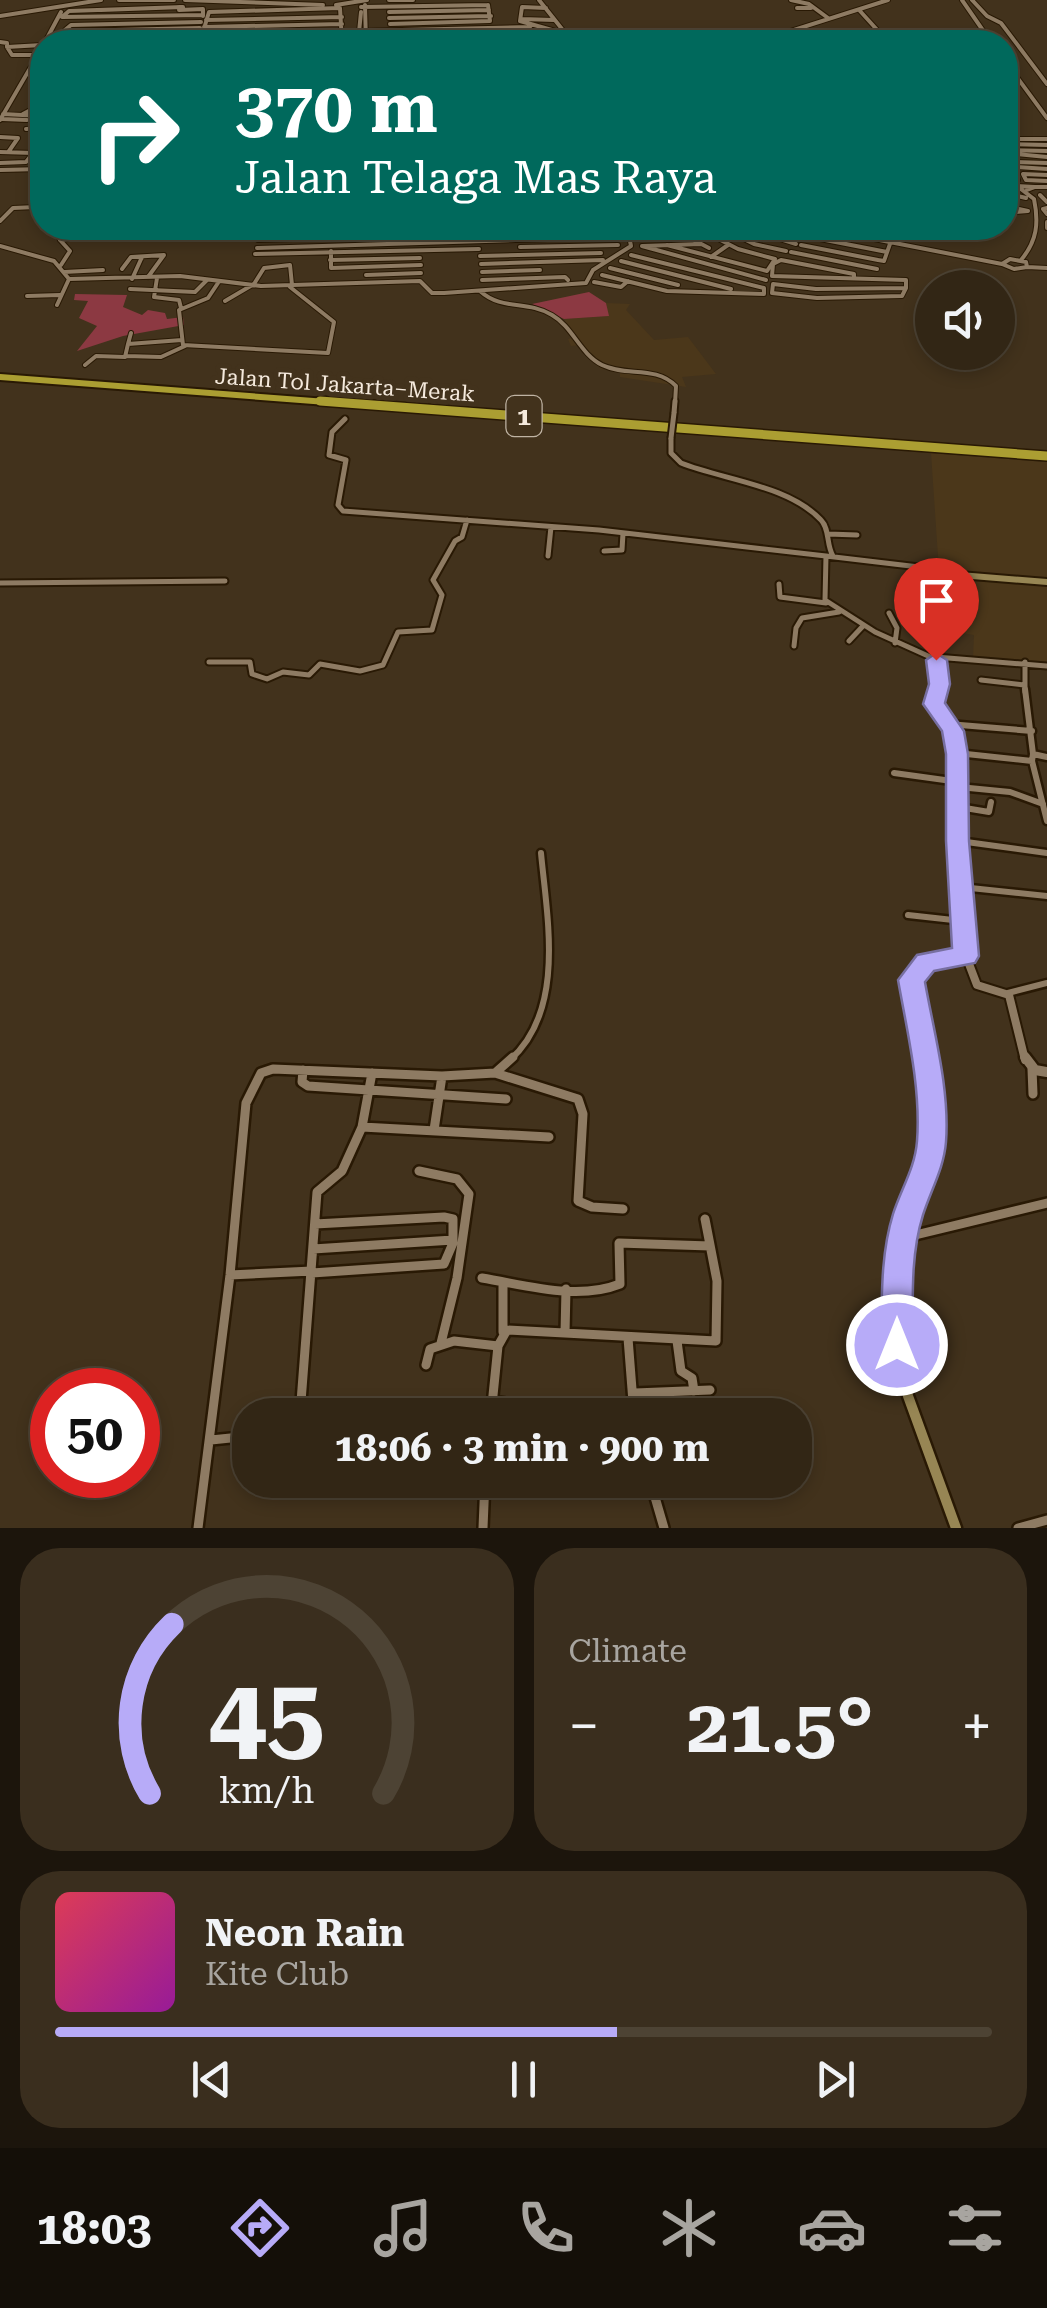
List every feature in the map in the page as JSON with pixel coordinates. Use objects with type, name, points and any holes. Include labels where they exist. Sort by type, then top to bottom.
[{"type":"highway","name":"Jalan Tol Jakarta–Merak","points":[[0,374],[1047,452]]},
{"type":"main road","points":[[956,1528],[900,1377],[896,1298],[902,1238],[928,1166],[932,1139],[926,1065],[912,976],[926,962],[966,956],[957,754],[948,724],[934,704],[939,684],[936,573],[1047,582]]},
{"type":"street","points":[[52,30],[65,9],[100,0]]},
{"type":"street","points":[[119,1],[173,0]]},
{"type":"street","points":[[186,0],[208,3]]},
{"type":"street","points":[[222,2],[228,0]]},
{"type":"street","points":[[292,0],[356,2],[363,10],[366,30],[530,27]]},
{"type":"street","points":[[201,30],[203,20],[211,12],[366,0],[358,30]]},
{"type":"street","points":[[390,0],[413,0]]},
{"type":"street","points":[[539,0],[563,30]]},
{"type":"street","points":[[791,0],[830,19]]},
{"type":"street","points":[[797,30],[888,0]]},
{"type":"street","points":[[962,0],[983,30]]},
{"type":"street","points":[[972,0],[1006,30]]},
{"type":"street","points":[[0,16],[222,2],[341,8],[342,30]]},
{"type":"street","points":[[277,6],[280,18]]},
{"type":"street","points":[[270,18],[277,6]]},
{"type":"street","points":[[519,20],[522,8],[546,8]]},
{"type":"street","points":[[796,8],[812,8]]},
{"type":"street","points":[[65,9],[64,18],[141,17],[273,26],[342,24]]},
{"type":"street","points":[[136,30],[144,9]]},
{"type":"street","points":[[144,9],[203,20]]},
{"type":"street","points":[[363,10],[440,10],[490,13],[440,10],[389,18],[440,10]]},
{"type":"street","points":[[858,11],[877,30]]},
{"type":"street","points":[[65,30],[68,25],[342,16]]},
{"type":"street","points":[[270,18],[272,30]]},
{"type":"street","points":[[273,26],[280,18]]},
{"type":"street","points":[[151,30],[203,20]]},
{"type":"street","points":[[519,20],[556,20]]},
{"type":"street","points":[[519,20],[553,30]]},
{"type":"street","points":[[0,42],[7,43],[12,55],[30,55]]},
{"type":"street","points":[[8,47],[30,45]]},
{"type":"street","points":[[1018,46],[1045,86]]},
{"type":"street","points":[[1018,62],[1030,62]]},
{"type":"street","points":[[1,118],[30,70]]},
{"type":"street","points":[[1018,79],[1047,118]]},
{"type":"street","points":[[1024,87],[1032,86]]},
{"type":"street","points":[[0,102],[8,102]]},
{"type":"street","points":[[22,115],[30,106]]},
{"type":"street","points":[[1,118],[30,115]]},
{"type":"street","points":[[1,118],[27,120]]},
{"type":"street","points":[[26,129],[30,128]]},
{"type":"street","points":[[1018,145],[1022,139],[1046,182]]},
{"type":"street","points":[[0,140],[14,143],[8,152]]},
{"type":"street","points":[[1034,145],[1046,182]]},
{"type":"street","points":[[1034,145],[1046,182]]},
{"type":"street","points":[[1018,155],[1034,145]]},
{"type":"street","points":[[1018,159],[1039,151]]},
{"type":"street","points":[[0,152],[30,154]]},
{"type":"street","points":[[0,167],[30,158]]},
{"type":"street","points":[[0,167],[30,168]]},
{"type":"street","points":[[1018,169],[1046,182]]},
{"type":"street","points":[[1018,171],[1046,182]]},
{"type":"street","points":[[1024,177],[1046,182]]},
{"type":"street","points":[[1028,190],[1046,182]]},
{"type":"street","points":[[1018,184],[1035,188]]},
{"type":"street","points":[[1002,263],[1022,260],[1038,237],[1036,205],[1028,190],[1018,184]]},
{"type":"street","points":[[1018,185],[1026,198]]},
{"type":"street","points":[[0,220],[14,208],[30,208]]},
{"type":"street","points":[[1018,210],[1026,211]]},
{"type":"street","points":[[60,240],[70,250],[63,268],[69,280]]},
{"type":"street","points":[[312,240],[256,251],[420,258]]},
{"type":"street","points":[[332,240],[331,268],[421,265]]},
{"type":"street","points":[[353,240],[391,247],[479,249]]},
{"type":"street","points":[[391,240],[391,278]]},
{"type":"street","points":[[331,256],[437,240]]},
{"type":"street","points":[[478,240],[482,280],[486,288],[498,287]]},
{"type":"street","points":[[502,240],[561,246],[618,244]]},
{"type":"street","points":[[519,244],[552,240]]},
{"type":"street","points":[[560,240],[565,262]]},
{"type":"street","points":[[366,275],[422,281],[432,293],[587,282],[593,270],[631,246],[630,240]]},
{"type":"street","points":[[694,240],[720,251]]},
{"type":"street","points":[[721,240],[757,255],[816,267],[812,272],[854,274],[846,296]]},
{"type":"street","points":[[780,240],[884,261],[890,240],[1002,263],[1014,269],[1047,267]]},
{"type":"street","points":[[825,240],[884,252]]},
{"type":"street","points":[[869,240],[878,242]]},
{"type":"street","points":[[710,257],[747,241],[876,269]]},
{"type":"street","points":[[519,244],[521,255]]},
{"type":"street","points":[[698,244],[642,246],[709,265],[769,276],[906,280],[907,288],[902,296],[817,298],[772,293],[773,284],[816,289],[907,288]]},
{"type":"street","points":[[672,246],[744,265],[769,276]]},
{"type":"street","points":[[671,291],[733,247]]},
{"type":"street","points":[[2,248],[63,268],[103,270]]},
{"type":"street","points":[[480,256],[602,253]]},
{"type":"street","points":[[602,275],[671,291],[764,291],[630,255]]},
{"type":"street","points":[[744,265],[757,255]]},
{"type":"street","points":[[122,269],[130,257],[164,256],[147,278]]},
{"type":"street","points":[[131,280],[142,257]]},
{"type":"street","points":[[769,276],[778,259]]},
{"type":"street","points":[[481,264],[604,260]]},
{"type":"street","points":[[875,279],[878,260]]},
{"type":"street","points":[[1022,260],[1027,266]]},
{"type":"street","points":[[621,261],[745,293]]},
{"type":"street","points":[[792,278],[793,268],[799,263]]},
{"type":"street","points":[[156,264],[169,264]]},
{"type":"street","points":[[225,301],[254,284],[264,268],[289,265],[294,284],[290,286]]},
{"type":"street","points":[[179,267],[180,276]]},
{"type":"street","points":[[610,268],[678,285]]},
{"type":"street","points":[[482,272],[540,270]]},
{"type":"street","points":[[69,280],[180,276],[247,286],[290,286],[421,274]]},
{"type":"street","points":[[320,277],[320,284]]},
{"type":"street","points":[[158,278],[154,297],[179,300],[184,343]]},
{"type":"street","points":[[57,305],[69,280]]},
{"type":"street","points":[[108,289],[112,280]]},
{"type":"street","points":[[130,289],[196,292],[207,280]]},
{"type":"street","points":[[482,280],[568,280]]},
{"type":"street","points":[[594,282],[621,287],[628,282]]},
{"type":"street","points":[[181,308],[204,302],[215,293],[218,283]]},
{"type":"street","points":[[128,344],[184,343],[302,354],[328,352],[334,322],[290,286]]},
{"type":"street","points":[[480,291],[494,304],[526,303],[554,315],[586,352],[606,367],[671,379],[676,386],[671,453],[681,463],[802,505],[826,523],[830,556],[826,603]]},
{"type":"street","points":[[26,296],[60,295]]},
{"type":"street","points":[[126,356],[131,333]]},
{"type":"street","points":[[85,365],[96,356],[161,356],[184,343]]},
{"type":"street","points":[[346,419],[332,432],[330,455],[346,460],[339,509],[622,533],[919,567],[936,573]]},
{"type":"street","points":[[208,662],[250,662],[252,674],[267,679],[285,672],[309,675],[320,664],[360,671],[383,666],[398,632],[432,630],[442,597],[433,580],[452,545],[462,537],[467,520]]},
{"type":"street","points":[[548,556],[551,527]]},
{"type":"street","points":[[604,550],[622,550],[622,533]]},
{"type":"street","points":[[828,534],[857,536]]},
{"type":"street","points":[[0,583],[226,581]]},
{"type":"street","points":[[779,584],[780,597],[826,603],[895,643],[936,658],[1047,666]]},
{"type":"street","points":[[794,646],[796,628],[802,618],[840,612]]},
{"type":"street","points":[[889,613],[897,629],[895,643]]},
{"type":"street","points":[[849,641],[863,626]]},
{"type":"street","points":[[1025,662],[1033,758],[1047,821]]},
{"type":"street","points":[[981,680],[1024,685]]},
{"type":"street","points":[[948,724],[1032,731]]},
{"type":"street","points":[[957,754],[1047,757]]},
{"type":"street","points":[[894,773],[1010,792],[1043,804]]},
{"type":"street","points":[[959,807],[989,812],[991,802]]},
{"type":"street","points":[[958,841],[1047,853]]},
{"type":"street","points":[[495,1072],[518,1051],[548,984],[550,961],[541,853]]},
{"type":"street","points":[[960,886],[1047,896]]},
{"type":"street","points":[[908,915],[962,921]]},
{"type":"street","points":[[966,956],[976,985],[1008,993],[1047,983]]},
{"type":"street","points":[[1008,993],[1026,1062],[1032,1069],[1047,1072]]},
{"type":"street","points":[[198,1528],[230,1275],[246,1104],[252,1082],[269,1069],[442,1076],[495,1072],[580,1100],[583,1114],[578,1201],[592,1207],[622,1209]]},
{"type":"street","points":[[1032,1069],[1033,1094]]},
{"type":"street","points":[[303,1070],[304,1085],[506,1099]]},
{"type":"street","points":[[301,1398],[317,1192],[342,1171],[362,1127],[372,1073]]},
{"type":"street","points":[[434,1130],[442,1076]]},
{"type":"street","points":[[362,1127],[549,1138]]},
{"type":"street","points":[[419,1171],[457,1179],[469,1194],[456,1278],[440,1343]]},
{"type":"street","points":[[902,1238],[1047,1203]]},
{"type":"street","points":[[230,1275],[444,1264],[452,1255],[452,1219],[444,1217],[315,1224]]},
{"type":"street","points":[[504,1333],[511,1330],[716,1341],[717,1281],[705,1219]]},
{"type":"street","points":[[313,1249],[453,1240]]},
{"type":"street","points":[[482,1278],[566,1289],[618,1287],[619,1242],[710,1246]]},
{"type":"street","points":[[492,1398],[498,1346],[504,1333],[503,1283]]},
{"type":"street","points":[[565,1333],[566,1289]]},
{"type":"street","points":[[628,1338],[635,1398]]},
{"type":"street","points":[[426,1365],[430,1349],[440,1343],[472,1340],[498,1346]]},
{"type":"street","points":[[677,1341],[681,1371],[692,1378],[694,1391]]},
{"type":"street","points":[[635,1393],[710,1390]]},
{"type":"street","points":[[211,1440],[232,1438]]},
{"type":"street","points":[[483,1528],[484,1498]]},
{"type":"street","points":[[655,1498],[664,1528]]},
{"type":"street","points":[[1018,1528],[1047,1520]]},
{"type":"shaded area","points":[[589,292],[606,303],[609,316],[564,319],[532,304]]},
{"type":"shaded area","points":[[75,294],[127,295],[123,307],[142,315],[148,310],[165,313],[167,319],[183,317],[184,325],[123,336],[77,351],[97,326],[79,318],[88,301],[74,300]]},
{"type":"shaded area","points":[[606,303],[630,304],[626,310],[654,340],[688,337],[716,374],[682,377],[686,387],[620,377],[620,370],[601,369],[579,345],[571,346],[568,339],[575,337],[564,319],[608,316]]},
{"type":"shaded area","points":[[931,453],[1047,462],[1047,665],[973,658],[974,635],[943,630]]},
{"type":"route","points":[[897,1345],[899,1257],[908,1215],[928,1166],[932,1139],[926,1065],[911,980],[926,962],[966,956],[957,754],[953,731],[934,704],[939,684],[936,660]]}]
